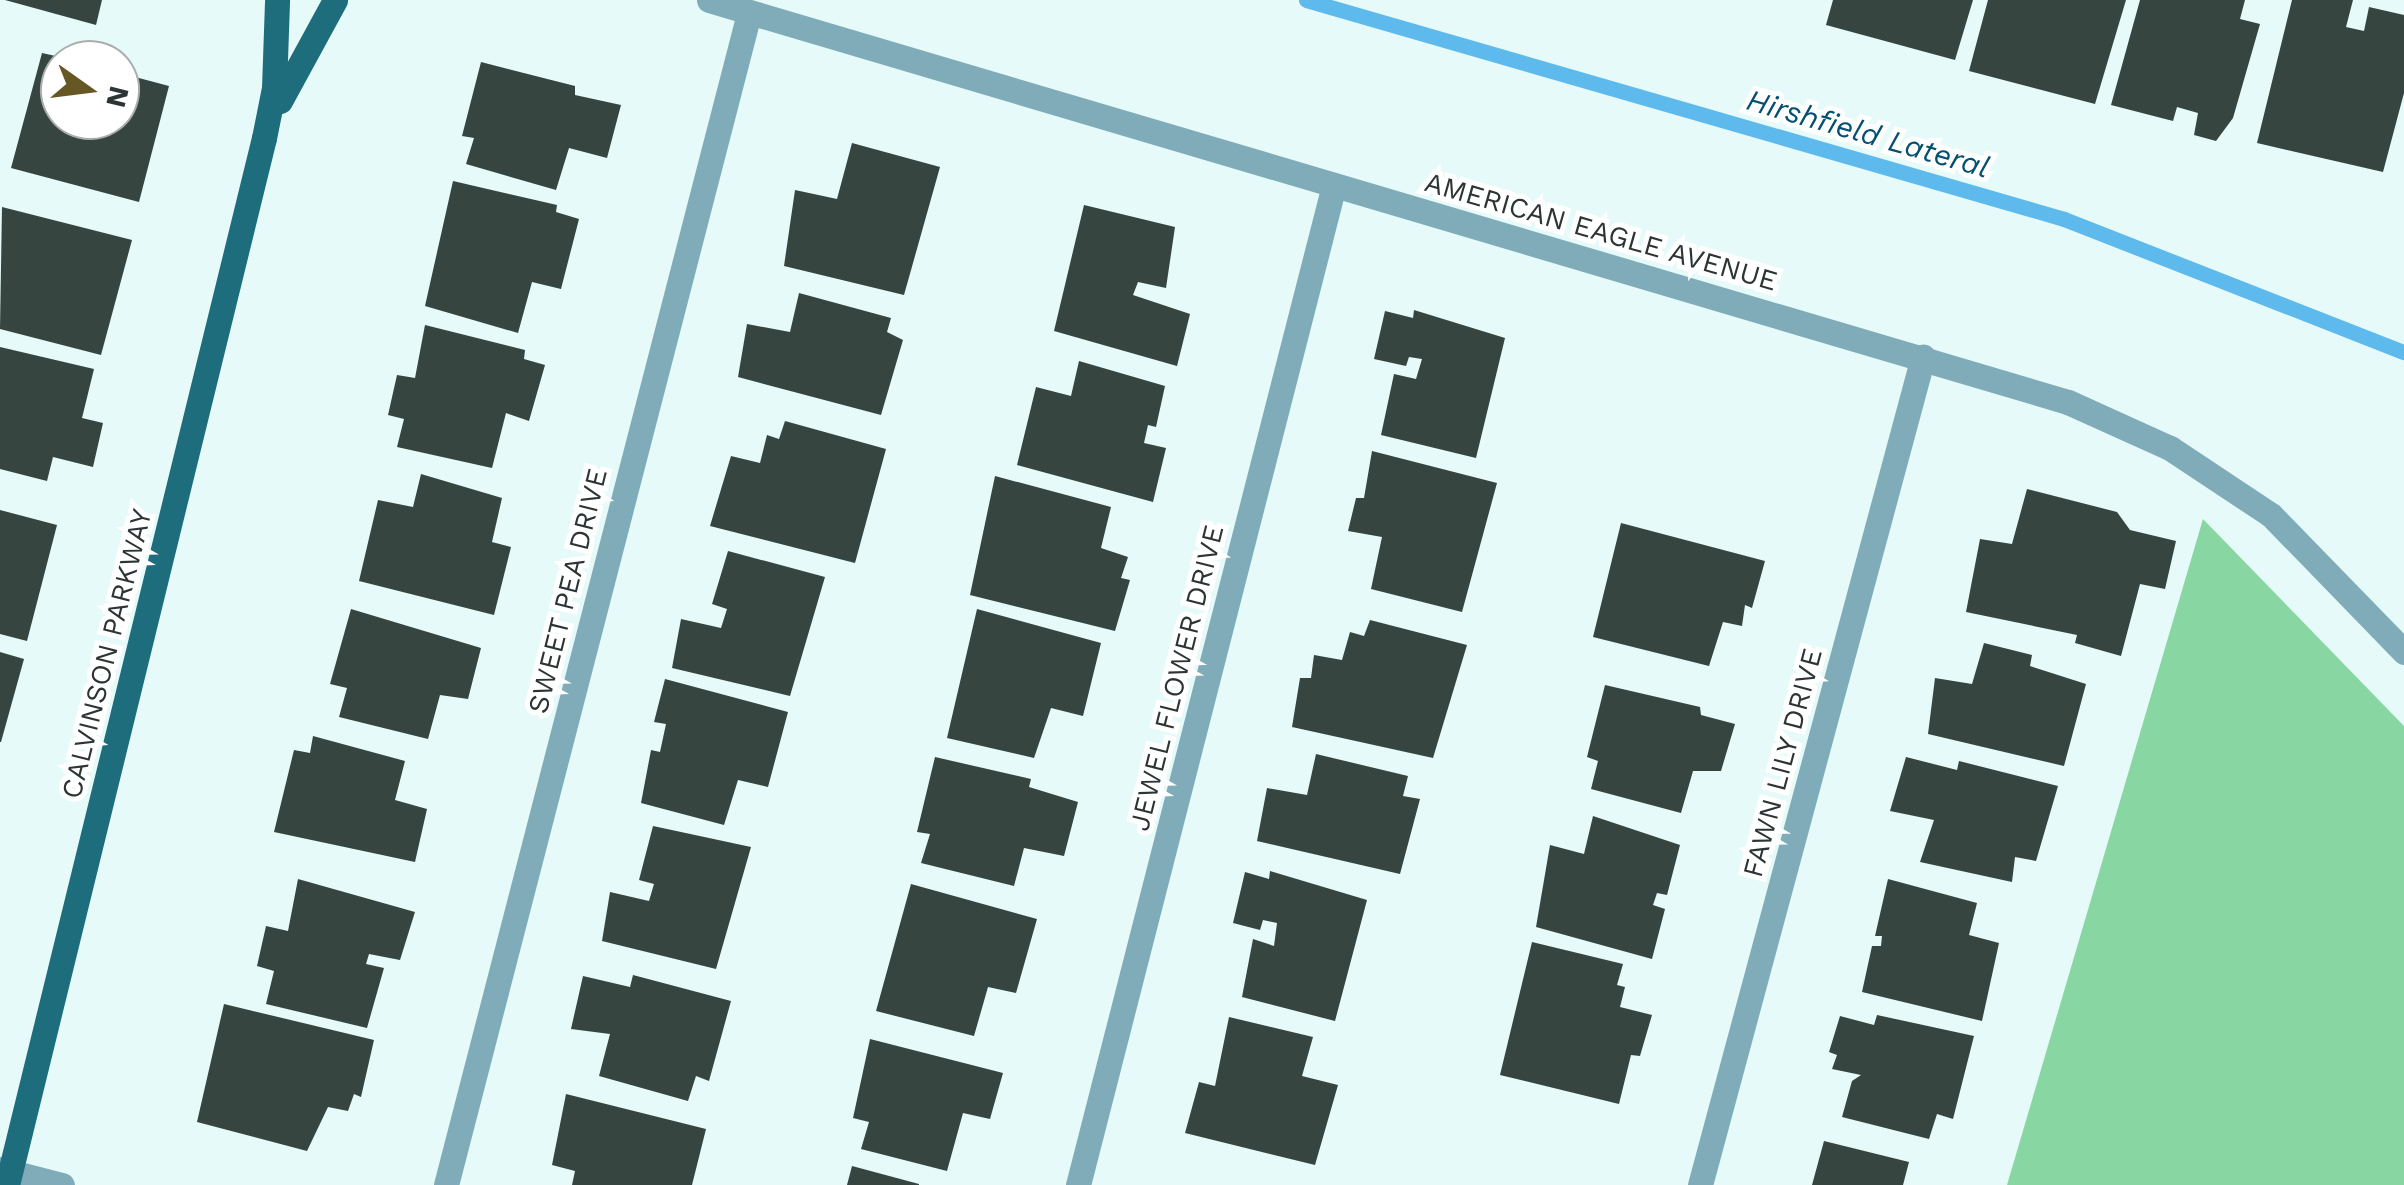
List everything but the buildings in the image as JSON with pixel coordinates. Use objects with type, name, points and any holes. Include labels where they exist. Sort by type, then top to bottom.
[{"type":"main road","name":"CALVINSON PARKWAY","points":[[6,1175],[264,138],[274,88],[276,0]]},
{"type":"main road","name":"CALVINSON PARKWAY","points":[[264,138],[334,0]]},
{"type":"street","name":"AMERICAN EAGLE AVENUE","points":[[709,0],[2068,402],[2218,476],[2320,558],[2404,652]]},
{"type":"street","name":"SWEET PEA DRIVE","points":[[446,1185],[749,12]]},
{"type":"street","name":"JEWEL FLOWER DRIVE","points":[[1078,1185],[1334,186]]},
{"type":"street","name":"FAWN LILY DRIVE","points":[[1700,1185],[1923,357]]},
{"type":"street","points":[[6,1175],[62,1185]]},
{"type":"green space","points":[[2203,519],[2404,726],[2404,1185],[2007,1185]]},
{"type":"waterway","name":"Hirshfield Lateral","points":[[1306,0],[2064,219],[2404,352]]}]
